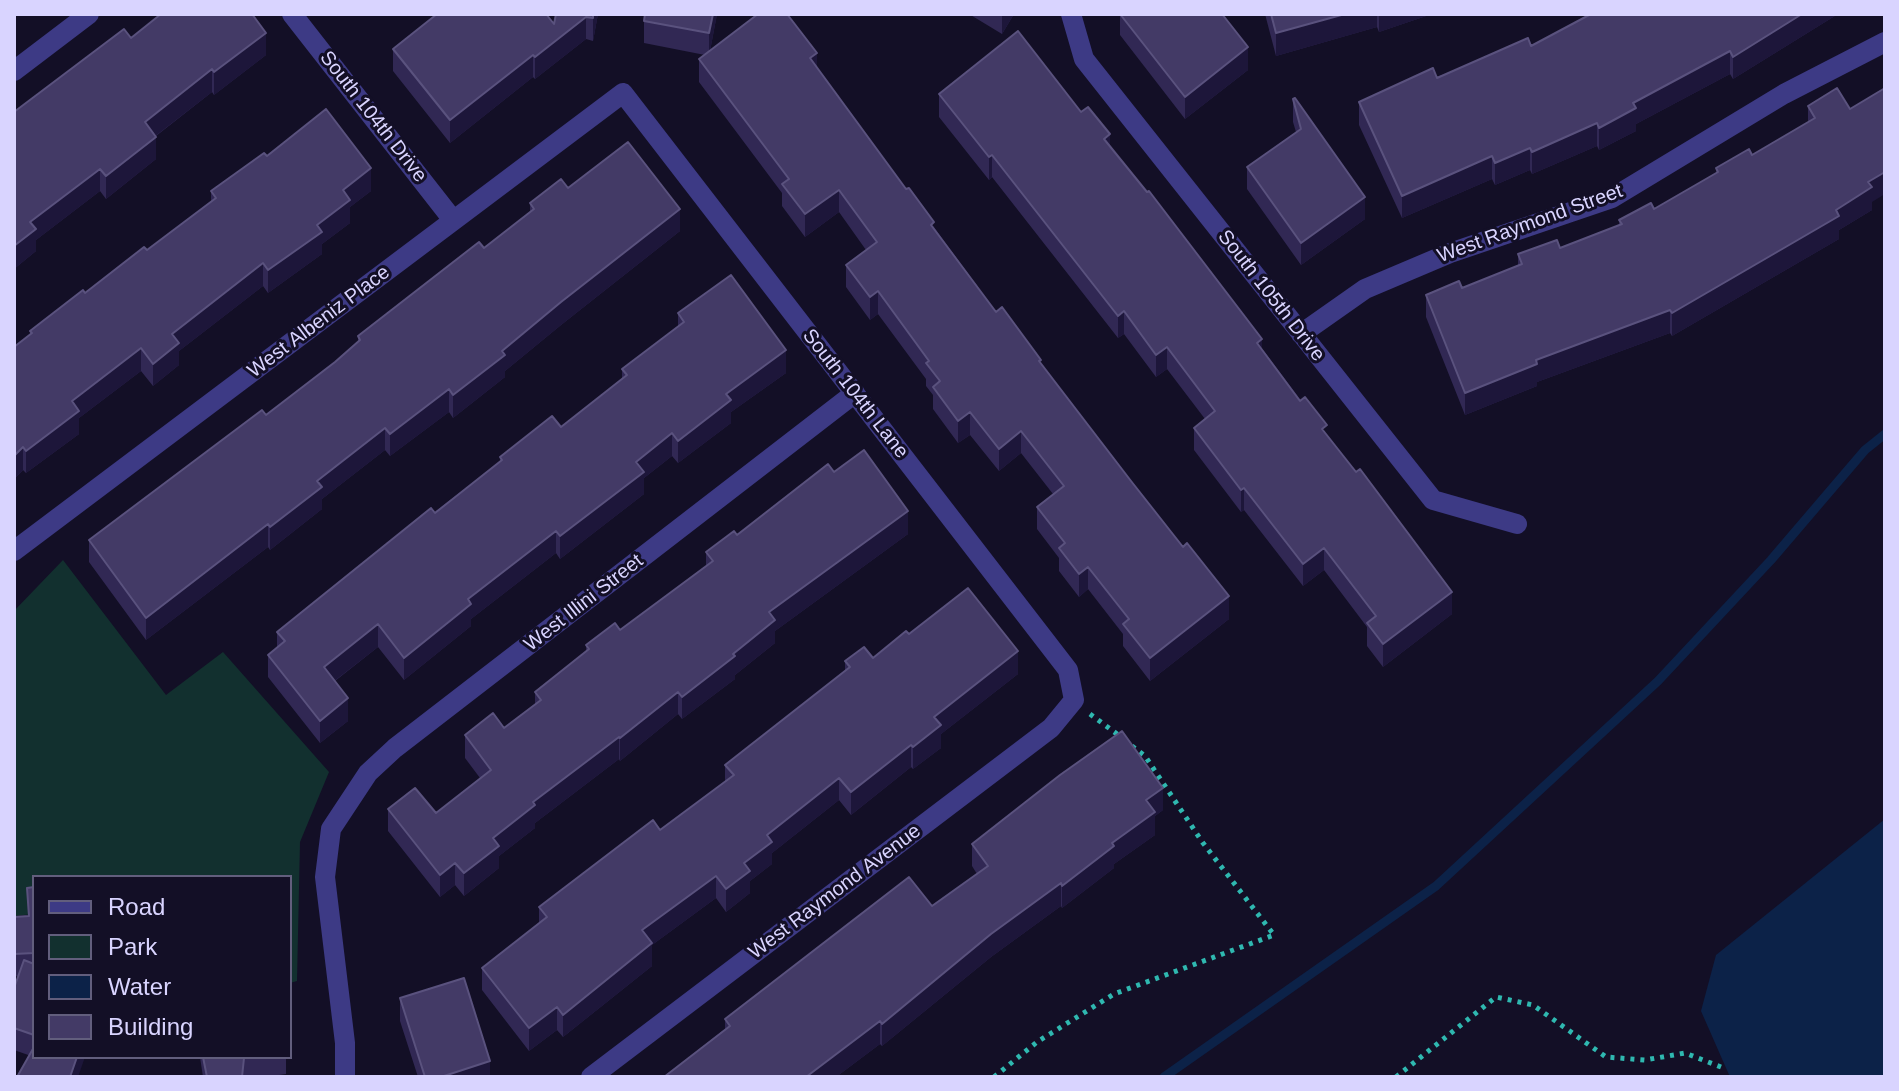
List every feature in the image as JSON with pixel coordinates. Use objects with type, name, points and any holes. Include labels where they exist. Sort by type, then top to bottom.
[{"type":"street","points":[[14,71],[89,14]]},
{"type":"street","name":"South 104th Drive","points":[[292,14],[453,220]]},
{"type":"street","name":"South 105th Drive","points":[[1070,15],[1084,59],[1433,500],[1517,524]]},
{"type":"street","name":"West Raymond Street","points":[[1301,334],[1365,289],[1450,253],[1612,198],[1784,94],[1885,42]]},
{"type":"street","name":"West Albeniz Place","points":[[14,551],[623,93]]},
{"type":"street","name":"South 104th Lane","points":[[623,93],[1068,670],[1074,700]]},
{"type":"street","name":"West Illini Street","points":[[345,1077],[345,1043],[325,877],[331,829],[368,773],[395,748],[855,393]]},
{"type":"street","name":"West Raymond Avenue","points":[[591,1077],[1051,728],[1074,700]]},
{"type":"path","points":[[994,1077],[1037,1042],[1114,994],[1274,935],[1203,843],[1145,756],[1074,700]]},
{"type":"path","points":[[1396,1077],[1496,997],[1533,1005],[1606,1057],[1645,1060],[1685,1053],[1721,1067]]},
{"type":"green space","points":[[63,560],[166,695],[223,652],[329,772],[300,842],[297,981],[292,982],[292,875],[32,875],[32,914],[14,916],[14,611]]},
{"type":"water","points":[[1885,819],[1885,1077],[1730,1077],[1701,1011],[1716,955]]},
{"type":"building","points":[[161,14],[252,14],[266,33],[214,72],[212,69],[145,122],[156,137],[106,176],[100,169],[30,222],[36,229],[14,246],[14,112],[124,29],[131,38]]},
{"type":"building","points":[[437,14],[546,14],[554,24],[556,14],[593,14],[593,18],[586,17],[450,120],[393,49]]},
{"type":"building","points":[[645,14],[713,14],[709,33],[644,21]]},
{"type":"building","points":[[758,14],[787,14],[817,53],[810,58],[906,189],[909,188],[934,222],[931,225],[996,312],[1002,307],[1039,361],[1131,481],[1183,547],[1187,543],[1229,596],[1150,658],[1123,624],[1129,619],[1088,567],[1079,574],[1059,548],[1065,543],[1037,507],[1064,486],[1021,431],[999,449],[970,412],[958,421],[933,387],[940,381],[926,363],[929,361],[878,291],[870,297],[846,265],[877,242],[839,190],[805,214],[782,184],[789,179],[699,59]]},
{"type":"building","points":[[1120,14],[1222,14],[1248,47],[1185,97]]},
{"type":"building","points":[[1271,14],[1345,14],[1276,33]]},
{"type":"building","points":[[1591,14],[1802,14],[1733,57],[1730,51],[1633,103],[1636,108],[1599,128],[1597,123],[1532,152],[1530,148],[1495,163],[1492,156],[1402,196],[1359,102],[1433,68],[1437,78],[1528,38],[1531,46]]},
{"type":"building","points":[[1018,31],[1081,112],[1088,107],[1110,134],[1104,139],[1149,191],[1262,339],[1257,343],[1300,401],[1305,397],[1327,425],[1322,429],[1356,472],[1360,469],[1452,592],[1383,644],[1367,623],[1376,616],[1324,548],[1303,564],[1194,428],[1215,411],[1167,347],[1156,355],[1124,311],[1118,316],[992,155],[989,157],[939,94]]},
{"type":"building","points":[[1837,88],[1850,109],[1885,88],[1885,172],[1868,182],[1872,187],[1836,210],[1839,216],[1672,313],[1670,310],[1536,360],[1537,364],[1465,393],[1426,295],[1459,281],[1462,288],[1522,264],[1518,254],[1557,240],[1560,248],[1622,224],[1619,220],[1651,203],[1654,209],[1718,172],[1716,168],[1749,149],[1752,155],[1815,118],[1808,106]]},
{"type":"building","points":[[1295,98],[1365,197],[1301,243],[1247,167],[1301,129]]},
{"type":"building","points":[[326,109],[371,168],[343,190],[350,200],[317,225],[322,232],[268,270],[263,263],[172,334],[179,343],[153,364],[141,348],[72,401],[79,411],[26,451],[23,447],[14,456],[14,347],[83,290],[85,293],[144,247],[147,250],[216,198],[211,191],[264,153],[267,156]]},
{"type":"building","points":[[628,142],[680,209],[561,302],[502,351],[505,355],[453,395],[449,389],[390,434],[385,428],[317,481],[322,487],[270,527],[268,524],[146,618],[89,540],[262,410],[266,415],[335,362],[360,340],[358,336],[479,242],[484,248],[534,209],[530,203],[561,179],[568,188]]},
{"type":"building","points":[[731,275],[786,350],[726,394],[731,400],[678,441],[672,433],[636,462],[644,472],[560,536],[556,531],[468,599],[471,604],[404,658],[378,624],[324,667],[348,698],[320,721],[268,655],[285,641],[277,632],[431,508],[435,513],[552,416],[561,427],[627,375],[622,369],[684,322],[678,313]]},
{"type":"building","points":[[864,450],[908,511],[769,612],[775,620],[733,654],[735,656],[682,697],[678,692],[533,802],[535,805],[493,838],[499,846],[464,873],[455,863],[440,875],[388,809],[415,788],[436,813],[491,770],[465,735],[493,713],[504,728],[541,700],[535,692],[589,649],[586,645],[615,623],[620,630],[713,561],[706,552],[734,531],[737,535],[828,464],[834,472]]},
{"type":"building","points":[[968,588],[1018,651],[934,717],[941,725],[913,747],[911,745],[851,792],[839,778],[767,835],[772,842],[744,863],[750,871],[726,889],[716,876],[642,930],[652,943],[563,1015],[557,1007],[529,1028],[482,968],[547,917],[539,907],[653,820],[660,830],[734,775],[725,765],[850,667],[845,661],[864,647],[873,658]]},
{"type":"building","points":[[1122,731],[1163,788],[1146,800],[1155,812],[1112,843],[1114,846],[1062,886],[1061,883],[991,934],[882,1024],[880,1021],[806,1077],[664,1077],[730,1026],[725,1019],[909,877],[932,906],[988,866],[972,844]]},
{"type":"building","points":[[32,887],[32,953],[14,954],[14,917],[29,916],[27,888]]},
{"type":"building","points":[[24,960],[32,963],[32,1034],[14,1028],[14,988]]},
{"type":"building","points":[[464,978],[490,1061],[441,1077],[425,1077],[400,998]]},
{"type":"building","points":[[32,1051],[32,1059],[76,1059],[70,1077],[17,1077]]},
{"type":"building","points":[[203,1059],[244,1059],[242,1077],[207,1077]]},
{"type":"waterway","points":[[1164,1077],[1436,886],[1658,681],[1771,560],[1865,450],[1885,434]]}]
